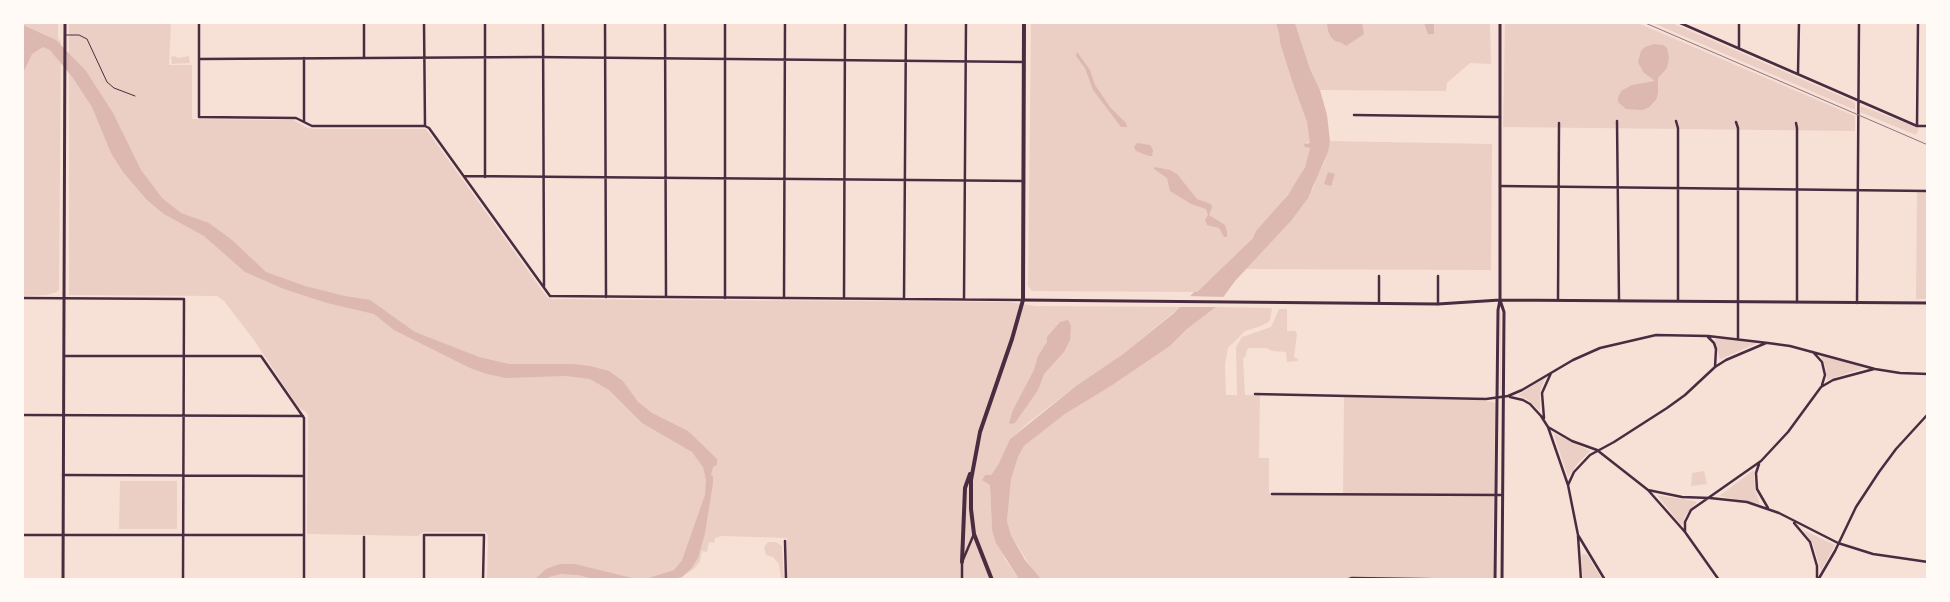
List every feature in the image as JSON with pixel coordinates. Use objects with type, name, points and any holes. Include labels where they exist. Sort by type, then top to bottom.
[{"type":"main road","points":[[63,580],[65,22]]},
{"type":"main road","points":[[962,562],[965,488],[982,425],[1012,339],[1023,300],[1024,22]]},
{"type":"main road","points":[[1495,580],[1498,310],[1500,300],[1500,22]]},
{"type":"main road","points":[[1023,300],[1438,304],[1500,300],[1928,303]]},
{"type":"main road","points":[[1500,300],[1504,312],[1506,396],[1502,580]]},
{"type":"main road","points":[[972,467],[970,499],[974,534],[992,580]]},
{"type":"street","points":[[199,22],[199,117],[296,118],[312,126],[425,126],[429,128],[550,296],[1023,300]]},
{"type":"street","points":[[364,22],[364,57]]},
{"type":"street","points":[[424,22],[425,126]]},
{"type":"street","points":[[484,22],[485,177]]},
{"type":"street","points":[[542,22],[544,288]]},
{"type":"street","points":[[604,22],[606,297]]},
{"type":"street","points":[[665,22],[666,297]]},
{"type":"street","points":[[725,22],[725,298]]},
{"type":"street","points":[[784,298],[785,22]]},
{"type":"street","points":[[844,299],[846,22]]},
{"type":"street","points":[[904,299],[906,22]]},
{"type":"street","points":[[964,299],[966,22]]},
{"type":"street","points":[[1739,22],[1739,48]]},
{"type":"street","points":[[1798,74],[1799,22]]},
{"type":"street","points":[[1856,303],[1858,22]]},
{"type":"street","points":[[1917,126],[1918,22]]},
{"type":"street","points":[[1679,23],[1917,126],[1928,126]]},
{"type":"street","points":[[199,59],[543,57],[1024,62]]},
{"type":"street","points":[[304,58],[304,122]]},
{"type":"street","points":[[1354,115],[1500,118]]},
{"type":"street","points":[[1676,121],[1678,128],[1678,301]]},
{"type":"street","points":[[1617,122],[1619,301]]},
{"type":"street","points":[[1736,122],[1738,128],[1738,338]]},
{"type":"street","points":[[1558,300],[1559,123]]},
{"type":"street","points":[[1796,123],[1798,128],[1797,302]]},
{"type":"street","points":[[464,176],[1024,181]]},
{"type":"street","points":[[1500,186],[1928,191]]},
{"type":"street","points":[[1379,276],[1379,303]]},
{"type":"street","points":[[1438,276],[1438,304]]},
{"type":"street","points":[[22,298],[184,299],[183,580]]},
{"type":"street","points":[[1255,394],[1497,398],[1522,390],[1552,372],[1600,348],[1656,335],[1708,336],[1768,342],[1875,368],[1900,373],[1928,374]]},
{"type":"street","points":[[1708,336],[1716,349],[1715,367]]},
{"type":"street","points":[[1568,485],[1578,465],[1597,450],[1614,442],[1667,408],[1685,395],[1715,367],[1738,354],[1768,342]]},
{"type":"street","points":[[1768,508],[1758,493],[1756,485],[1757,469],[1788,432],[1821,387],[1825,375],[1822,362],[1813,352]]},
{"type":"street","points":[[64,356],[262,356],[304,418],[304,580]]},
{"type":"street","points":[[1821,387],[1833,380],[1875,368]]},
{"type":"street","points":[[1544,421],[1542,393],[1545,382],[1552,372]]},
{"type":"street","points":[[1506,396],[1526,402],[1535,408],[1554,441],[1568,485],[1578,535],[1580,580]]},
{"type":"street","points":[[1818,580],[1856,507],[1879,472],[1896,449],[1928,414]]},
{"type":"street","points":[[22,415],[302,416]]},
{"type":"street","points":[[1548,428],[1572,441],[1597,450],[1648,490],[1685,532],[1719,580]]},
{"type":"street","points":[[1685,532],[1685,522],[1689,513],[1762,461]]},
{"type":"street","points":[[63,475],[304,476]]},
{"type":"street","points":[[1648,490],[1682,497],[1747,502],[1768,508],[1838,543],[1873,554],[1928,562]]},
{"type":"street","points":[[1272,494],[1504,495]]},
{"type":"street","points":[[1791,520],[1810,542],[1818,580]]},
{"type":"street","points":[[962,580],[962,562],[974,534]]},
{"type":"street","points":[[22,535],[304,536]]},
{"type":"street","points":[[424,580],[424,535],[484,535],[483,580]]},
{"type":"street","points":[[1578,535],[1605,580]]},
{"type":"street","points":[[364,537],[364,580]]},
{"type":"street","points":[[785,541],[786,580]]},
{"type":"street","points":[[1347,579],[1485,580]]},
{"type":"lane","points":[[65,35],[79,36],[87,39],[107,82],[114,88],[135,96]]},
{"type":"shaded area","points":[[1505,22],[1638,23],[1855,116],[1855,131],[1503,127]]},
{"type":"shaded area","points":[[22,23],[58,23],[58,38],[61,42],[59,289],[57,292],[47,295],[23,296]]},
{"type":"shaded area","points":[[69,23],[171,23],[169,65],[192,65],[192,119],[293,120],[313,129],[426,129],[547,297],[551,299],[1009,302],[1036,306],[1180,307],[1123,354],[1076,386],[1029,422],[1010,439],[998,465],[991,475],[985,475],[982,479],[990,485],[992,530],[1005,559],[1019,579],[787,579],[787,538],[722,536],[715,538],[714,543],[709,542],[707,552],[702,551],[700,561],[695,568],[682,577],[692,568],[698,558],[691,536],[682,560],[674,570],[663,574],[662,579],[487,579],[488,535],[485,532],[424,532],[418,536],[307,534],[308,415],[299,408],[254,340],[224,301],[217,296],[69,295]]},
{"type":"shaded area","points":[[1031,23],[1276,23],[1280,43],[1307,122],[1311,143],[1306,142],[1307,147],[1310,148],[1307,162],[1297,182],[1278,208],[1256,231],[1250,241],[1197,292],[1032,291],[1028,286]]},
{"type":"shaded area","points":[[1276,23],[1295,23],[1310,69],[1320,90],[1327,115],[1330,141],[1328,152],[1308,198],[1291,221],[1235,281],[1216,307],[1187,329],[1170,346],[1111,386],[1065,414],[1024,446],[1018,457],[1011,480],[1007,521],[1011,535],[1025,560],[1041,579],[1019,579],[996,543],[992,530],[990,485],[982,480],[985,475],[991,475],[998,465],[1010,439],[1076,386],[1123,354],[1174,313],[1194,292],[1197,292],[1252,239],[1256,231],[1288,195],[1305,167],[1310,148],[1305,147],[1304,144],[1310,143],[1307,122],[1280,43]]},
{"type":"shaded area","points":[[1295,23],[1490,23],[1491,64],[1470,63],[1447,83],[1446,91],[1320,90],[1310,69]]},
{"type":"shaded area","points":[[1327,23],[1362,23],[1364,34],[1346,46],[1331,37]]},
{"type":"shaded area","points":[[1424,23],[1434,23],[1434,34],[1428,34]]},
{"type":"shaded area","points":[[1653,23],[1672,23],[1852,101],[1855,103],[1855,110]]},
{"type":"shaded area","points":[[23,25],[56,40],[86,71],[113,113],[141,170],[162,198],[181,213],[209,223],[232,240],[266,272],[305,286],[370,300],[415,332],[479,357],[509,364],[574,364],[609,371],[623,381],[638,402],[652,413],[688,431],[717,459],[717,465],[713,467],[711,475],[713,476],[713,483],[705,533],[698,558],[692,568],[682,577],[674,579],[597,580],[578,575],[561,574],[546,579],[535,579],[546,569],[560,564],[575,564],[632,578],[649,578],[674,570],[682,560],[705,495],[706,480],[703,467],[692,452],[642,423],[609,390],[590,379],[566,376],[506,378],[487,374],[470,368],[394,330],[374,314],[327,303],[284,289],[245,272],[204,236],[164,214],[147,200],[123,172],[111,153],[92,107],[73,78],[50,50],[43,47],[32,54],[23,73]]},
{"type":"shaded area","points":[[1654,44],[1663,45],[1667,48],[1669,58],[1667,68],[1658,78],[1656,100],[1648,108],[1642,110],[1626,109],[1618,102],[1621,91],[1632,85],[1655,81],[1643,72],[1638,62],[1641,51],[1645,47]]},
{"type":"shaded area","points":[[1077,52],[1090,70],[1095,85],[1110,107],[1126,123],[1127,127],[1121,127],[1093,90],[1085,68],[1076,56]]},
{"type":"shaded area","points":[[175,56],[178,58],[189,56],[190,63],[172,64],[171,57]]},
{"type":"shaded area","points":[[1861,106],[1919,128],[1916,135],[1860,112]]},
{"type":"shaded area","points":[[1330,141],[1492,144],[1491,270],[1246,269],[1291,221],[1314,187],[1316,177],[1324,163]]},
{"type":"shaded area","points":[[1137,143],[1150,145],[1153,150],[1152,156],[1136,151],[1134,147]]},
{"type":"shaded area","points":[[1155,167],[1170,170],[1177,174],[1197,199],[1211,204],[1212,207],[1209,215],[1225,225],[1227,237],[1224,237],[1219,228],[1207,225],[1205,220],[1208,215],[1206,209],[1191,204],[1170,191],[1167,178],[1154,169]]},
{"type":"shaded area","points":[[1328,172],[1335,174],[1331,186],[1324,184]]},
{"type":"shaded area","points":[[1917,192],[1927,192],[1927,299],[1916,299]]},
{"type":"shaded area","points":[[1216,307],[1272,308],[1270,320],[1267,323],[1245,331],[1228,348],[1225,364],[1226,395],[1237,395],[1236,347],[1242,337],[1271,327],[1279,309],[1287,309],[1287,331],[1295,331],[1297,334],[1294,357],[1298,361],[1287,362],[1286,352],[1272,351],[1266,348],[1248,348],[1243,358],[1245,395],[1260,395],[1259,458],[1269,458],[1269,493],[1343,493],[1344,397],[1479,400],[1493,402],[1495,404],[1493,579],[1041,579],[1034,572],[1011,535],[1007,521],[1011,480],[1018,457],[1024,446],[1065,414],[1111,386],[1170,346],[1187,329]]},
{"type":"shaded area","points":[[1500,312],[1501,390],[1500,391]]},
{"type":"shaded area","points":[[1068,320],[1071,326],[1070,340],[1064,352],[1044,374],[1038,390],[1015,423],[1009,423],[1013,410],[1034,370],[1038,356],[1047,342],[1047,337],[1060,322]]},
{"type":"shaded area","points":[[1715,339],[1724,339],[1757,343],[1721,359]]},
{"type":"shaded area","points":[[1822,356],[1842,361],[1864,368],[1827,380]]},
{"type":"shaded area","points":[[1545,378],[1540,392],[1540,411],[1528,400],[1518,395]]},
{"type":"shaded area","points":[[1554,435],[1590,451],[1568,477]]},
{"type":"shaded area","points":[[1754,470],[1755,490],[1760,504],[1719,496]]},
{"type":"shaded area","points":[[1704,471],[1707,484],[1691,486],[1692,473]]},
{"type":"shaded area","points":[[120,481],[177,481],[177,529],[119,529]]},
{"type":"shaded area","points":[[1657,495],[1697,502],[1685,516],[1682,526]]},
{"type":"shaded area","points":[[1803,530],[1835,545],[1821,571],[1813,544]]},
{"type":"shaded area","points":[[768,542],[776,542],[782,546],[784,579],[781,579],[779,564],[773,557],[766,555],[764,547]]},
{"type":"shaded area","points":[[1583,554],[1587,555],[1602,579],[1583,579],[1581,557]]},
{"type":"pier","points":[[1186,296],[1226,297],[1219,307],[1176,307]]},
{"type":"railway","points":[[1643,22],[1928,145]]}]
